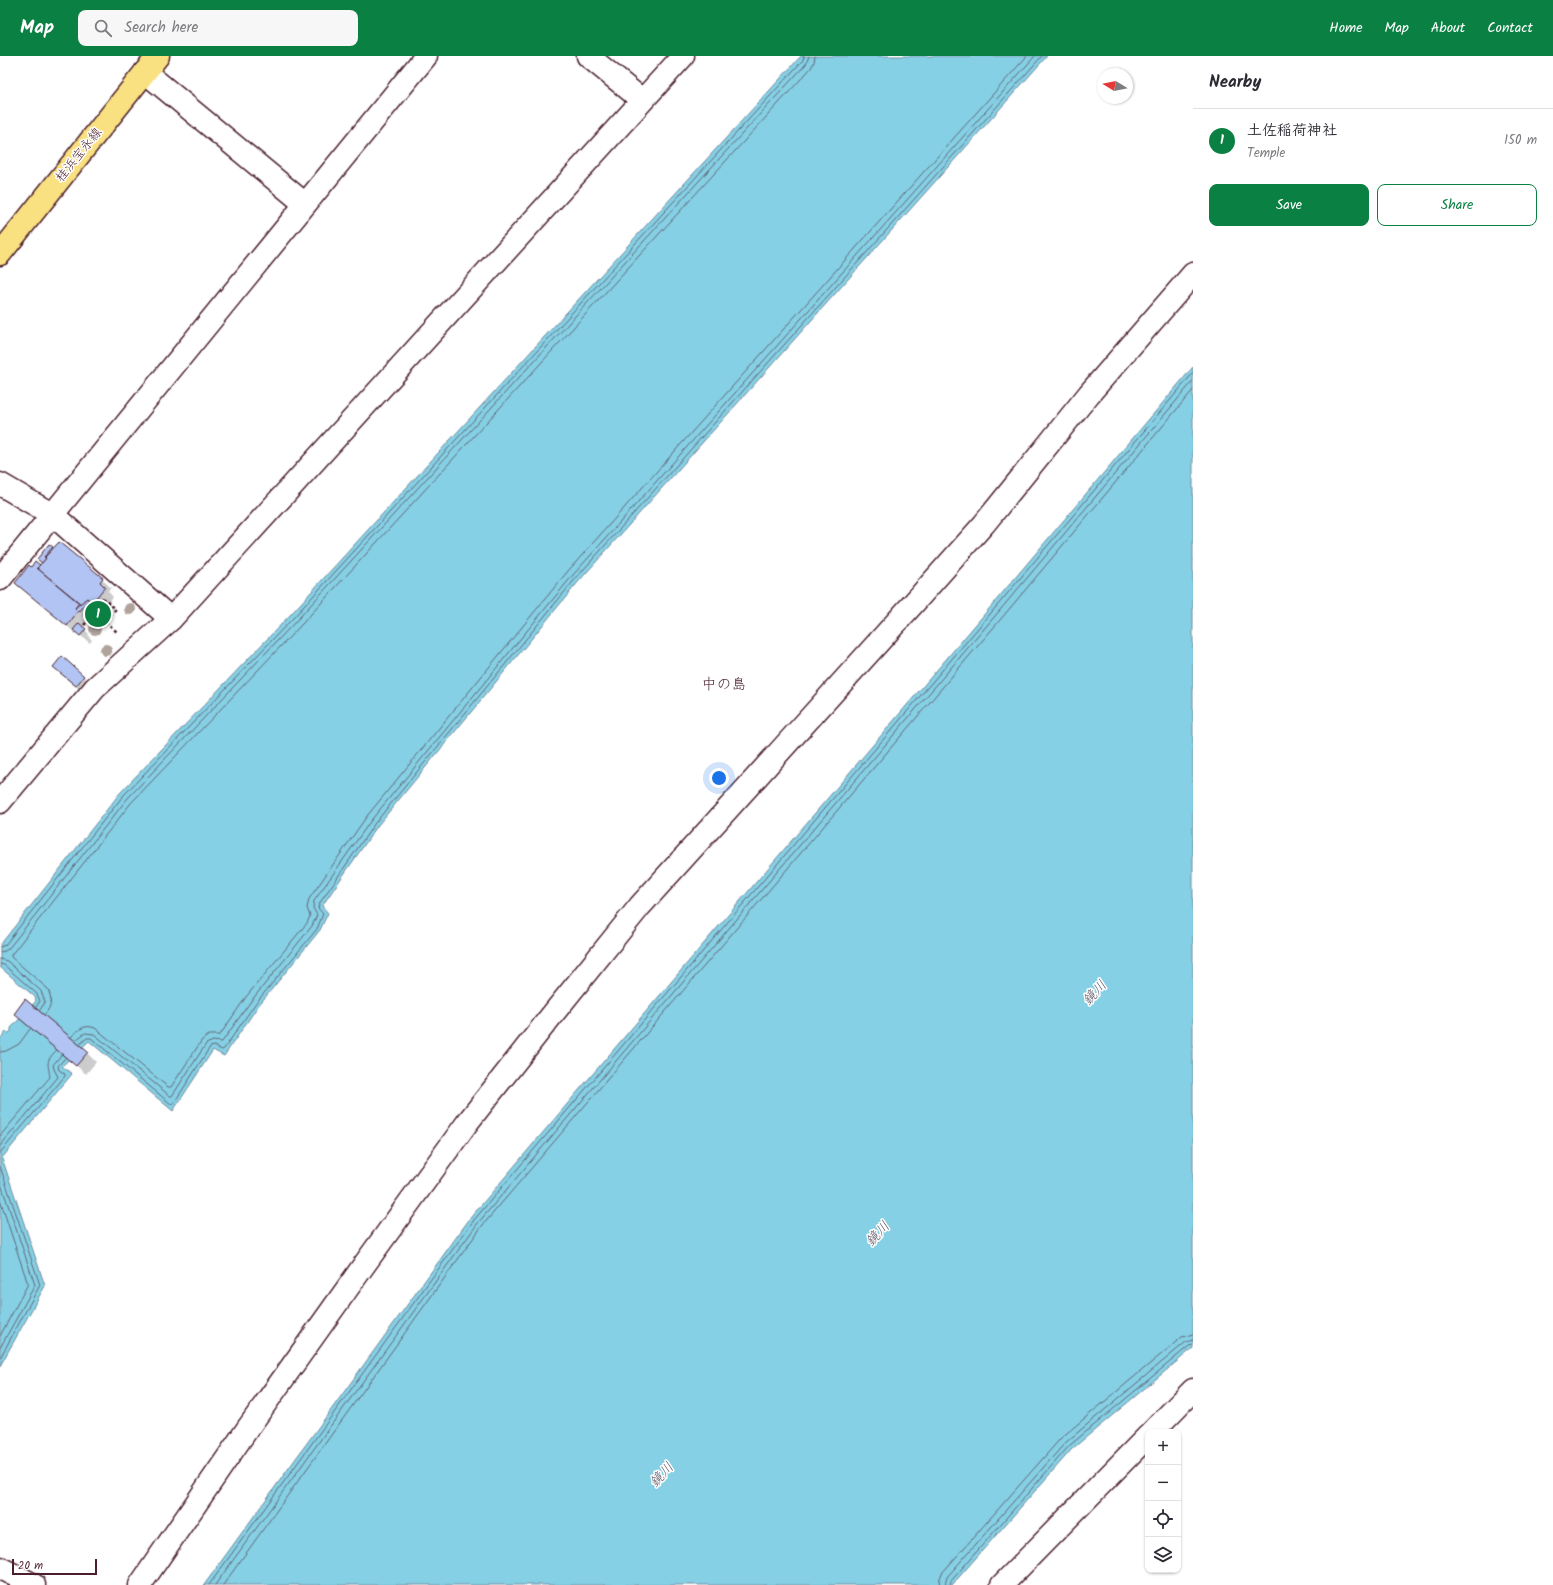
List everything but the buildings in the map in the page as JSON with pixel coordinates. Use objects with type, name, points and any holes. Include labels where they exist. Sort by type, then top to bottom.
[{"type":"main road","name":"桂浜宝永線","points":[[0,254],[151,64]]},
{"type":"street","points":[[0,579],[426,56]]},
{"type":"street","points":[[588,56],[642,100]]},
{"type":"street","points":[[0,802],[95,688],[171,618],[683,56]]},
{"type":"street","points":[[151,64],[305,204]]},
{"type":"street","points":[[140,1585],[248,1428],[378,1246],[467,1123],[556,1009],[640,906],[984,524],[1089,394],[1193,274]]},
{"type":"street","points":[[0,484],[53,515],[171,618]]},
{"type":"street","points":[[1155,1429],[1193,1390]]},
{"type":"street","points":[[1002,1585],[1145,1439]]},
{"type":"street","points":[[0,1568],[34,1585]]},
{"type":"path","points":[[102,598],[116,609],[104,620],[135,651]]},
{"type":"path","points":[[84,625],[107,602]]},
{"type":"water","points":[[801,56],[1047,56],[579,581],[378,825],[322,906],[328,913],[320,930],[258,1006],[224,1056],[213,1050],[173,1111],[89,1041],[62,1066],[72,1074],[2,1158],[45,1286],[0,1366],[0,1039],[6,1032],[9,1033],[11,1031],[11,1028],[36,1001],[35,997],[0,967],[0,945],[120,793],[291,614]]},
{"type":"water","name":"鏡川","points":[[1193,367],[1193,1348],[1072,1449],[952,1585],[204,1585],[471,1217]]},
{"type":"place","name":"土佐稲荷神社","points":[[98,614]]},
{"type":"district","name":"中の島","points":[[724,685]]}]
